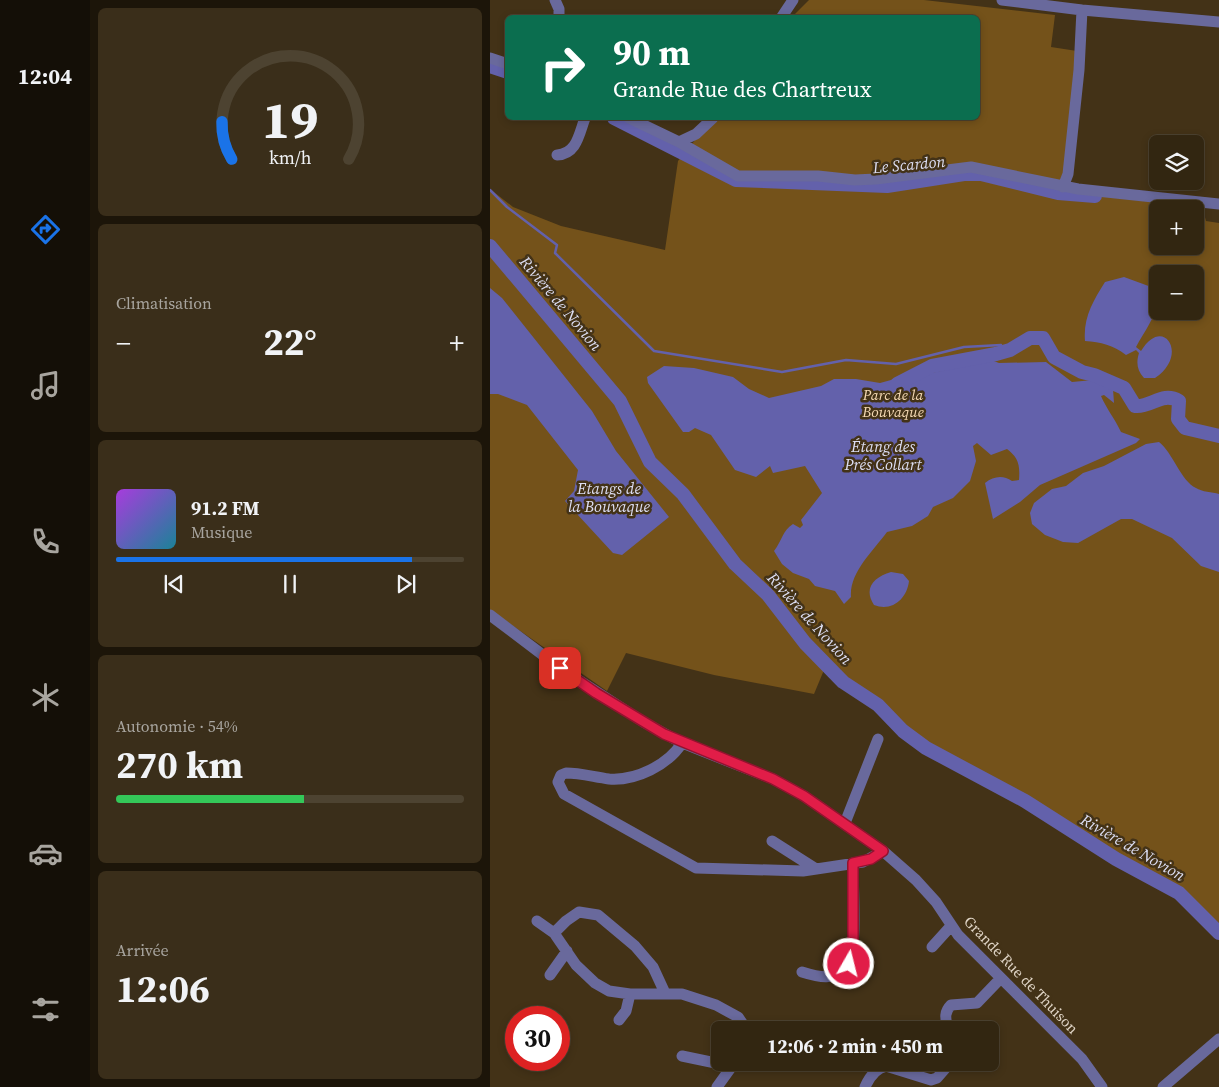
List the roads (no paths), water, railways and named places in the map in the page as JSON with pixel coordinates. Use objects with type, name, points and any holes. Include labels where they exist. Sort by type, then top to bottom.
[{"type":"street","points":[[555,0],[559,9],[559,15]]},
{"type":"street","points":[[783,15],[793,0]]},
{"type":"street","points":[[1002,0],[1082,10],[1219,22]]},
{"type":"street","points":[[1063,187],[1068,174],[1079,70],[1082,10]]},
{"type":"street","points":[[490,58],[505,62]]},
{"type":"street","points":[[557,155],[564,155],[574,148],[584,120]]},
{"type":"street","points":[[633,120],[679,142],[738,176],[818,176],[855,180],[971,167],[1063,187],[1219,204]]},
{"type":"street","points":[[679,142],[696,134],[711,120]]},
{"type":"street","name":"Grande Rue de Thuison","points":[[490,615],[525,643],[596,693],[645,723],[682,742],[773,779],[804,796],[883,851],[916,880],[936,902],[951,926],[1082,1059],[1102,1087]]},
{"type":"street","points":[[845,823],[878,739]]},
{"type":"street","points":[[682,742],[675,754],[647,772],[626,778],[610,779],[566,773],[561,775],[558,782],[560,789],[564,794],[696,868],[803,872],[871,859],[883,851]]},
{"type":"street","points":[[772,841],[816,869]]},
{"type":"street","points":[[802,972],[821,978],[838,974],[849,964],[853,945],[853,863]]},
{"type":"street","points":[[554,933],[566,920],[580,912],[598,915],[635,946],[653,966],[664,993]]},
{"type":"street","points":[[537,921],[554,933],[576,964],[595,983],[609,991],[630,994],[682,994],[716,1005],[738,1017],[741,1021]]},
{"type":"street","points":[[932,947],[951,926]]},
{"type":"street","points":[[550,975],[567,951]]},
{"type":"street","points":[[946,1021],[946,1010],[951,1005],[977,1004],[1001,978]]},
{"type":"street","points":[[619,1020],[626,1011],[630,994]]},
{"type":"street","points":[[1163,1087],[1219,1039]]},
{"type":"street","points":[[682,1056],[711,1061]]},
{"type":"street","points":[[717,1087],[727,1071]]},
{"type":"street","points":[[864,1087],[869,1078],[877,1071]]},
{"type":"street","points":[[902,1071],[931,1080],[937,1078],[943,1071]]},
{"type":"water","points":[[1124,277],[1149,286],[1149,320],[1151,320],[1136,347],[1141,351],[1149,341],[1157,336],[1164,337],[1169,342],[1172,350],[1171,359],[1165,369],[1155,378],[1144,378],[1138,366],[1139,353],[1136,350],[1126,355],[1107,345],[1085,341],[1087,317],[1105,282]]},
{"type":"water","name":"Etangs de la Bouvaque","points":[[490,288],[502,298],[592,411],[616,451],[669,517],[622,555],[613,553],[565,501],[574,491],[578,470],[527,405],[498,394],[490,394]]},
{"type":"water","name":"Étang des Prés Collart","points":[[991,360],[999,363],[1046,362],[1072,382],[1093,380],[1113,389],[1114,403],[1104,395],[1101,396],[1105,405],[1121,432],[1140,439],[1136,443],[1040,485],[1020,502],[993,519],[985,483],[998,477],[1012,481],[1019,480],[1019,466],[1014,456],[1007,449],[991,455],[977,443],[973,446],[976,461],[970,481],[953,498],[933,507],[928,516],[912,526],[887,532],[858,571],[851,588],[851,597],[844,604],[835,591],[815,586],[809,579],[793,573],[782,564],[774,551],[789,527],[793,524],[800,528],[803,525],[801,520],[822,493],[805,466],[773,473],[770,466],[756,477],[735,470],[711,435],[695,428],[689,432],[683,432],[648,383],[647,377],[664,366],[694,368],[733,377],[749,389],[769,398],[821,386],[834,379],[856,379],[880,383]]},
{"type":"water","points":[[1159,442],[1191,484],[1201,490],[1219,494],[1219,572],[1201,566],[1172,538],[1132,519],[1121,519],[1078,543],[1063,542],[1045,535],[1032,524],[1030,513],[1034,503],[1052,489],[1066,486],[1083,473],[1104,466],[1146,444]]},
{"type":"water","points":[[891,572],[903,574],[909,581],[905,593],[898,602],[887,607],[874,605],[870,593],[872,584],[875,580]]},
{"type":"waterway","name":"Le Scardon","points":[[490,66],[505,71]]},
{"type":"waterway","name":"Le Scardon","points":[[618,120],[736,180],[887,186],[964,174],[981,174],[1058,193],[1095,196]]},
{"type":"waterway","points":[[490,190],[507,207],[557,245],[555,253],[654,351],[782,372],[846,360],[896,364],[964,347],[1001,345]]},
{"type":"waterway","name":"Rivière de Novion","points":[[490,246],[620,401],[650,462],[683,494],[735,564],[768,595],[805,643],[843,682],[878,705],[903,731],[926,748],[1025,801],[1116,859],[1179,893],[1219,933]]},
{"type":"waterway","points":[[897,384],[932,366],[996,354],[1010,350],[1030,338],[1043,338],[1054,357],[1082,372],[1124,388],[1135,406],[1173,398],[1179,401],[1178,419],[1185,428],[1219,436]]},
{"type":"park label","name":"Parc de la Bouvaque","points":[[893,404]]}]
